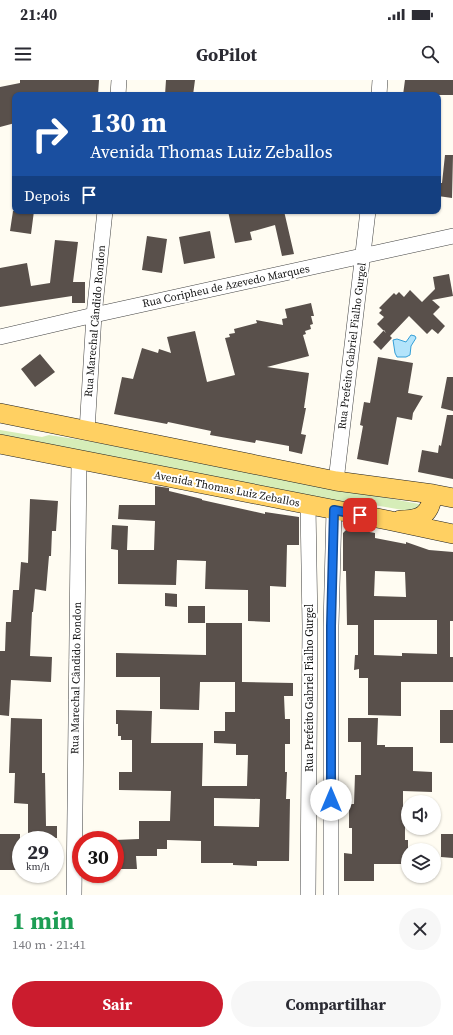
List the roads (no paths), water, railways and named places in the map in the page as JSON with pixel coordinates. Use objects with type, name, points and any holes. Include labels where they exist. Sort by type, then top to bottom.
[{"type":"main road","points":[[0,413],[336,481],[453,498]]},
{"type":"main road","name":"Avenida Thomas Luiz Zeballos","points":[[0,444],[79,461],[453,534]]},
{"type":"main road","points":[[387,520],[412,520],[421,516],[428,511],[432,502],[433,494]]},
{"type":"street","points":[[118,92],[119,80]]},
{"type":"street","points":[[379,92],[380,80]]},
{"type":"street","name":"Rua Marechal Cândido Rondon","points":[[86,431],[94,314],[105,214]]},
{"type":"street","name":"Rua Prefeito Gabriel Fialho Gurgel","points":[[336,481],[368,214]]},
{"type":"street","name":"Rua Coripheu de Azevedo Marques","points":[[0,337],[94,314],[453,236]]},
{"type":"street","name":"Rua Marechal Cândido Rondon","points":[[74,895],[79,461]]},
{"type":"street","name":"Rua Prefeito Gabriel Fialho Gurgel","points":[[308,505],[310,626],[308,895]]},
{"type":"street","name":"Rua Prefeito Gabriel Fialho Gurgel","points":[[331,895],[331,626],[334,510]]},
{"type":"street","points":[[310,626],[331,626]]},
{"type":"water","points":[[411,335],[415,336],[416,338],[411,346],[410,355],[406,357],[397,357],[393,340],[397,339],[406,342]]}]
